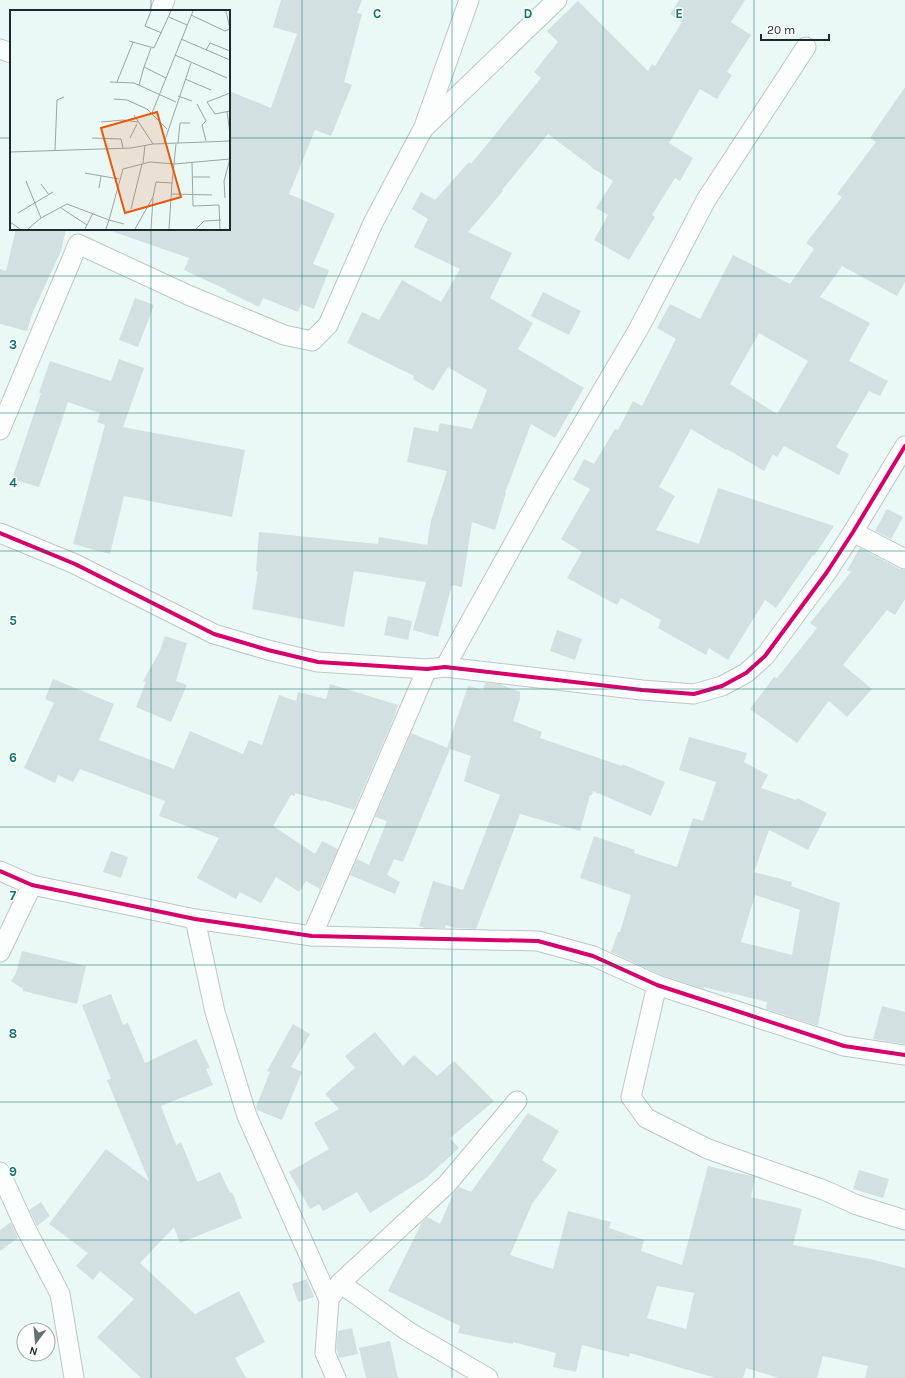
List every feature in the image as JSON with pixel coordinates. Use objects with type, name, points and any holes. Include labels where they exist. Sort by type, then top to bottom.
[{"type":"street","points":[[160,10],[165,0]]},
{"type":"street","points":[[0,430],[80,236],[188,295],[284,335],[312,341],[328,325],[373,223],[423,129],[469,0]]},
{"type":"street","points":[[423,129],[557,0]]},
{"type":"street","points":[[312,936],[436,668],[638,330],[706,200],[806,47]]},
{"type":"street","points":[[0,49],[10,53]]},
{"type":"street","points":[[0,533],[75,564],[214,634],[268,650],[318,662],[436,668],[642,690],[694,694],[722,686],[746,673],[765,656],[827,572],[905,446]]},
{"type":"street","points":[[853,532],[905,559]]},
{"type":"street","points":[[0,872],[32,885],[195,919],[312,936],[538,941],[593,956],[657,985],[844,1046],[905,1056]]},
{"type":"street","points":[[0,952],[32,885]]},
{"type":"street","points":[[195,919],[215,1012],[247,1116],[329,1300],[325,1353],[336,1378]]},
{"type":"street","points":[[657,985],[630,1097],[646,1118],[708,1149],[824,1190],[857,1205],[905,1220]]},
{"type":"street","points":[[329,1300],[340,1283],[447,1184],[517,1101]]},
{"type":"street","points":[[0,1172],[26,1229],[60,1294],[74,1378]]},
{"type":"street","points":[[340,1283],[409,1332],[488,1378]]},
{"type":"building","points":[[281,0],[362,0],[357,13],[362,14],[344,82],[352,85],[331,136],[315,130],[289,194],[335,214],[313,264],[329,270],[314,309],[301,304],[298,312],[263,298],[259,307],[184,270],[189,258],[114,232],[115,230],[230,230],[230,91],[271,108],[297,34],[273,27]]},
{"type":"building","points":[[679,0],[745,0],[731,22],[751,35],[727,72],[732,75],[717,99],[700,89],[669,143],[693,158],[680,181],[675,178],[652,215],[655,217],[629,260],[594,240],[608,215],[596,208],[613,181],[592,168],[548,134],[468,232],[512,253],[490,298],[533,323],[518,349],[584,388],[555,438],[531,424],[505,493],[495,530],[472,522],[462,587],[452,585],[438,637],[413,630],[426,582],[354,571],[344,627],[252,609],[258,572],[256,571],[259,532],[378,544],[379,537],[427,545],[431,521],[447,471],[407,462],[414,427],[438,432],[440,423],[472,429],[487,390],[448,367],[433,391],[413,379],[414,376],[347,343],[362,312],[379,320],[402,280],[441,302],[460,269],[414,247],[428,219],[412,209],[421,192],[435,200],[469,162],[471,164],[541,78],[534,72],[558,42],[547,31],[578,1],[648,71],[652,64],[655,66],[682,22],[670,14]]},
{"type":"building","points":[[905,87],[905,282],[897,296],[842,266],[820,297],[870,323],[849,361],[888,381],[880,396],[869,391],[836,447],[849,454],[839,475],[784,446],[777,457],[773,454],[764,471],[691,429],[659,487],[675,496],[656,530],[699,544],[718,488],[834,526],[776,608],[765,600],[728,660],[709,648],[706,655],[658,628],[661,620],[621,598],[617,605],[567,578],[582,552],[561,539],[590,489],[573,480],[584,459],[594,464],[615,429],[618,430],[633,401],[642,406],[676,339],[657,328],[670,304],[700,319],[733,255],[790,284],[814,249],[806,243],[842,197],[837,194],[876,142],[870,138]],"holes":[[[759,333],[808,361],[777,414],[730,384]]]},
{"type":"building","points":[[16,230],[66,230],[61,251],[32,314],[27,331],[0,324],[0,269],[6,271]]},
{"type":"building","points":[[543,292],[581,311],[569,335],[531,316]]},
{"type":"building","points":[[135,298],[154,305],[138,347],[119,340]]},
{"type":"building","points":[[119,359],[144,368],[123,427],[245,450],[232,517],[124,496],[110,554],[73,544],[105,425],[97,422],[100,413],[68,402],[39,487],[12,479],[41,393],[39,393],[50,361],[111,381]]},
{"type":"building","points":[[887,509],[903,517],[891,539],[875,531]]},
{"type":"building","points":[[860,548],[900,569],[905,570],[905,599],[895,615],[887,610],[843,665],[872,689],[847,717],[829,701],[797,743],[750,709],[774,677],[777,678],[817,628],[810,623],[851,572],[847,570]]},
{"type":"building","points":[[388,616],[412,621],[408,640],[384,635]]},
{"type":"building","points":[[557,630],[582,639],[575,660],[550,651]]},
{"type":"building","points":[[165,636],[187,643],[176,681],[187,685],[171,722],[136,707],[146,682],[143,681],[159,653]]},
{"type":"building","points":[[53,679],[114,704],[99,740],[174,769],[190,731],[243,754],[249,740],[262,745],[279,695],[296,701],[298,692],[326,699],[330,684],[398,705],[354,810],[295,793],[295,796],[291,795],[273,826],[315,854],[322,841],[338,849],[320,889],[306,881],[299,892],[276,877],[261,903],[240,892],[236,899],[197,878],[219,838],[159,816],[165,801],[80,769],[73,782],[58,775],[55,783],[24,768],[54,703],[45,699]]},
{"type":"building","points":[[485,683],[499,684],[520,692],[520,699],[513,721],[542,732],[540,738],[622,766],[622,764],[665,782],[651,816],[593,791],[592,795],[590,795],[580,831],[520,814],[476,929],[455,928],[446,925],[445,928],[425,928],[419,926],[433,881],[463,890],[500,795],[464,781],[471,756],[447,748],[468,686],[483,690]]},
{"type":"building","points":[[411,733],[450,749],[403,862],[394,859],[387,875],[400,882],[395,894],[350,875],[357,859],[369,865],[387,821],[375,817]]},
{"type":"building","points":[[689,737],[747,753],[744,762],[768,775],[761,788],[796,800],[797,798],[827,813],[808,850],[769,830],[754,872],[792,882],[791,886],[840,903],[818,1026],[766,1009],[767,1002],[704,987],[704,989],[661,975],[611,952],[618,932],[620,932],[631,895],[580,878],[594,836],[635,850],[634,853],[677,867],[693,818],[703,821],[716,782],[679,770]],"holes":[[[755,895],[800,910],[792,955],[741,942]]]},
{"type":"building","points":[[111,851],[128,857],[121,878],[103,872]]},
{"type":"building","points":[[22,951],[86,966],[77,1004],[23,991],[23,989],[11,981],[16,973]]},
{"type":"building","points":[[111,994],[123,1025],[128,1023],[145,1063],[196,1039],[210,1068],[206,1069],[213,1085],[161,1106],[176,1145],[181,1142],[198,1182],[220,1172],[230,1193],[232,1192],[242,1218],[180,1243],[174,1227],[140,1263],[195,1314],[239,1291],[265,1342],[235,1358],[246,1378],[141,1378],[97,1337],[134,1299],[100,1271],[93,1280],[76,1266],[88,1253],[49,1224],[106,1149],[149,1181],[107,1080],[111,1079],[82,1005]]},
{"type":"building","points":[[882,1006],[905,1012],[905,1044],[873,1039]]},
{"type":"building","points":[[293,1024],[310,1034],[291,1067],[302,1072],[282,1120],[257,1110],[256,1107],[270,1072],[267,1071]]},
{"type":"building","points":[[375,1032],[403,1066],[414,1055],[437,1076],[454,1061],[494,1101],[450,1138],[459,1148],[426,1178],[370,1213],[357,1192],[323,1211],[319,1204],[310,1209],[289,1172],[329,1149],[314,1123],[339,1109],[325,1094],[355,1068],[345,1056]]},
{"type":"building","points":[[528,1113],[559,1131],[542,1160],[557,1170],[532,1204],[510,1255],[553,1269],[568,1211],[611,1222],[609,1228],[644,1240],[641,1251],[682,1265],[708,1166],[755,1177],[751,1197],[802,1209],[793,1245],[870,1259],[905,1268],[905,1378],[865,1378],[868,1366],[823,1356],[817,1378],[779,1378],[746,1368],[743,1378],[716,1378],[630,1353],[629,1357],[582,1345],[576,1372],[553,1367],[556,1353],[513,1342],[513,1344],[458,1333],[460,1326],[388,1291],[422,1222],[427,1217],[440,1224],[454,1192],[459,1187],[471,1192]],"holes":[[[657,1286],[694,1293],[686,1329],[647,1318]]]},
{"type":"building","points":[[859,1170],[889,1179],[883,1198],[853,1189]]},
{"type":"building","points":[[41,1202],[50,1216],[37,1226],[29,1210]]},
{"type":"building","points":[[11,1222],[18,1238],[0,1251],[0,1230]]},
{"type":"building","points":[[307,1279],[314,1297],[298,1302],[292,1284]]},
{"type":"building","points":[[352,1328],[358,1354],[339,1358],[336,1347],[338,1331]]},
{"type":"building","points":[[390,1341],[398,1378],[366,1378],[359,1348]]},
{"type":"cycle path","points":[[0,533],[75,564],[214,634],[268,650],[318,662],[427,669],[445,667],[642,690],[694,694],[722,686],[746,673],[765,656],[827,572],[905,446]]},
{"type":"cycle path","points":[[0,871],[32,885],[195,919],[312,936],[538,941],[593,956],[657,985],[844,1046],[905,1055]]}]
